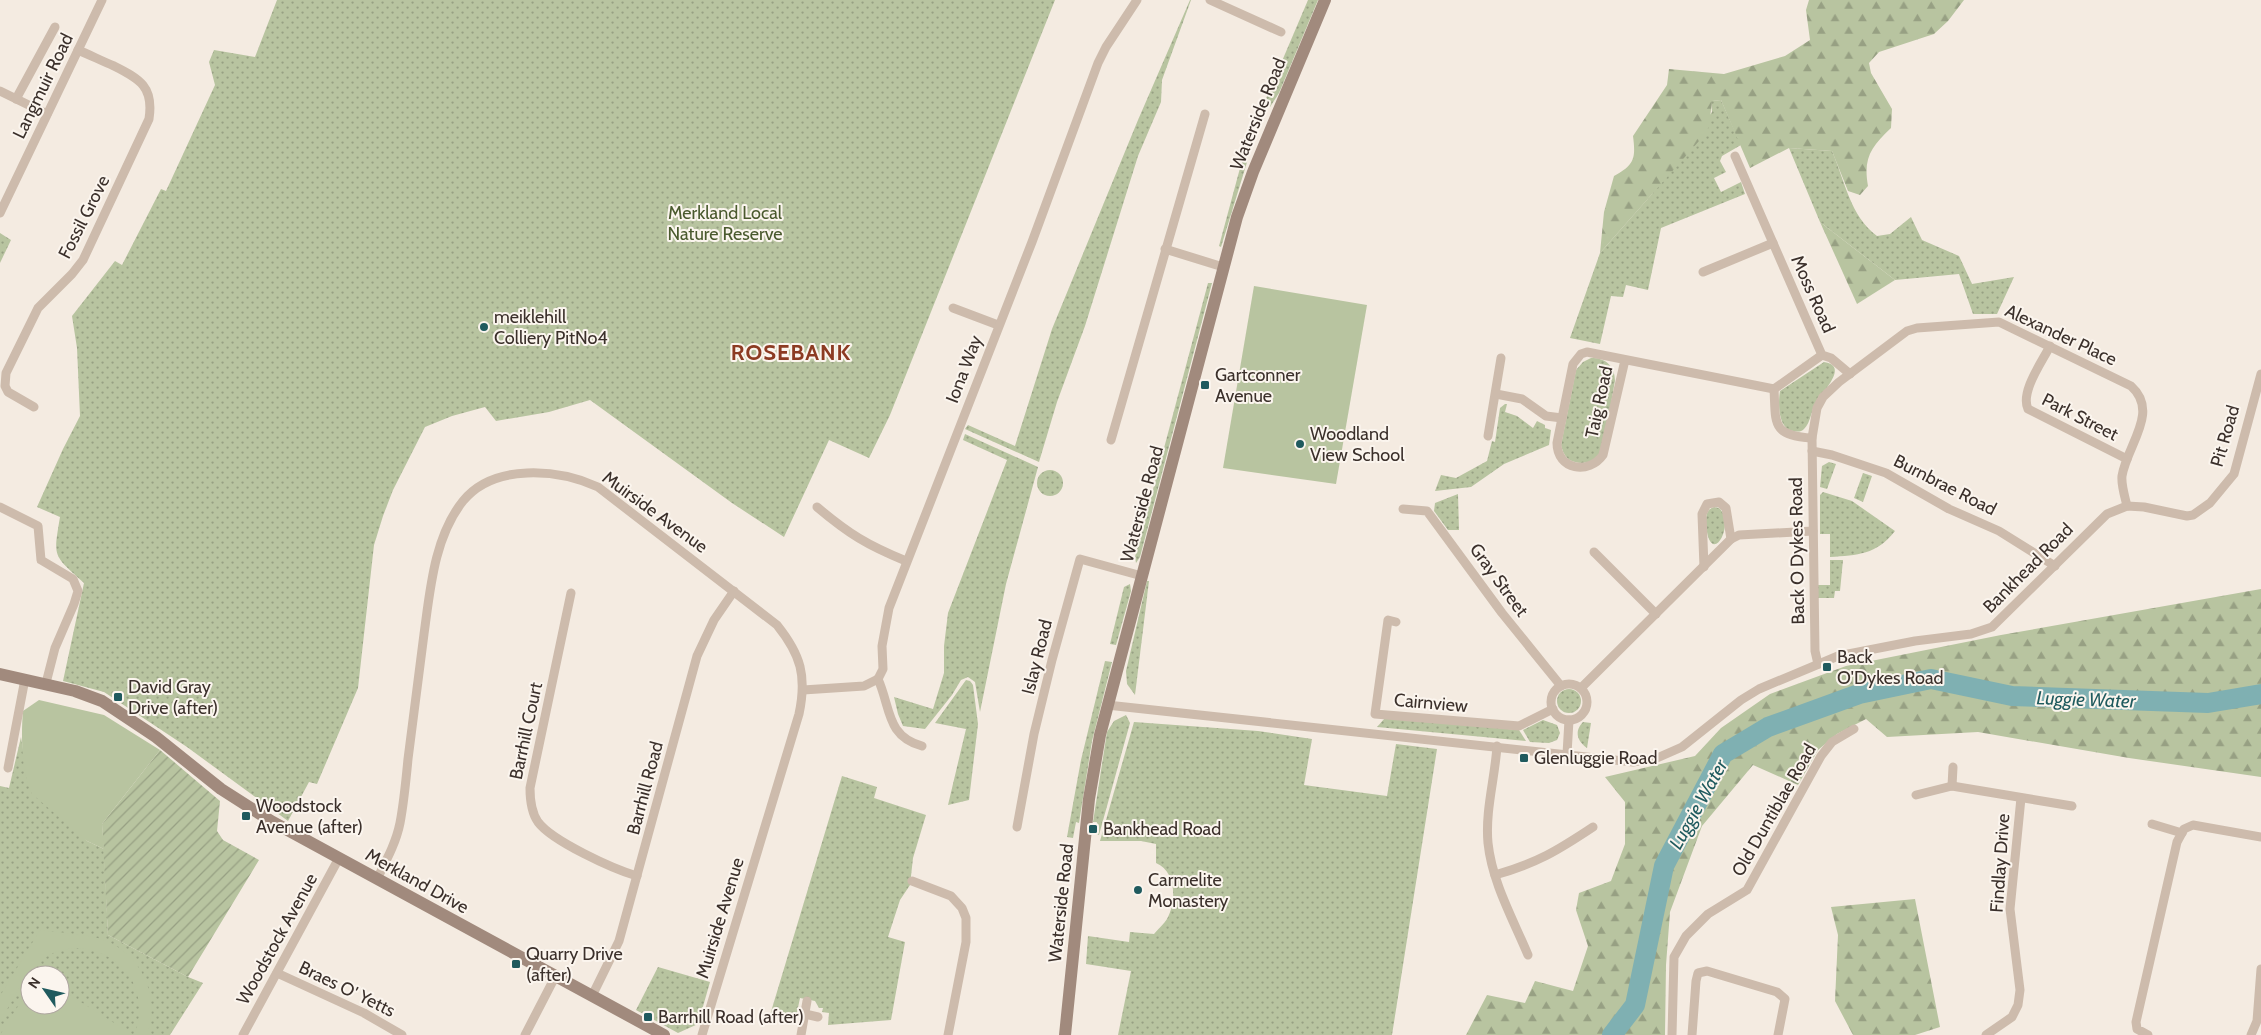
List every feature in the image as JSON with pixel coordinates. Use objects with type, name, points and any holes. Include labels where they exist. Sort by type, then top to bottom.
[{"type":"main road","name":"Waterside Road","points":[[1065,1035],[1089,798],[1107,705],[1237,217],[1253,172],[1325,0]]},
{"type":"main road","name":"Merkland Drive","points":[[0,674],[46,683],[102,701],[128,717],[237,800],[271,821],[664,1035]]},
{"type":"street","name":"Langmuir Road","points":[[0,213],[102,0]]},
{"type":"street","name":"Iona Way","points":[[922,746],[904,739],[894,726],[878,679],[883,669],[882,646],[889,608],[1032,242],[1098,63],[1137,0]]},
{"type":"street","points":[[1210,0],[1281,32]]},
{"type":"street","points":[[16,99],[55,28]]},
{"type":"street","name":"Fossil Grove","points":[[34,407],[8,392],[6,373],[38,308],[84,260],[149,119],[150,97],[137,77],[78,50]]},
{"type":"street","points":[[0,91],[47,114]]},
{"type":"street","points":[[1111,440],[1205,114]]},
{"type":"street","name":"Moss Road","points":[[1735,156],[1822,355],[1843,366],[1850,374]]},
{"type":"street","name":"Moss Road","points":[[1703,272],[1773,243]]},
{"type":"street","points":[[1165,249],[1223,266]]},
{"type":"street","points":[[953,308],[998,325]]},
{"type":"street","name":"Alexander Place","points":[[1812,438],[1817,408],[1831,389],[1907,332],[1917,328],[1994,321],[2006,324],[2131,386],[2138,393],[2144,408],[2144,416],[2127,459],[2122,484],[2127,506]]},
{"type":"street","name":"Park Street","points":[[2050,346],[2026,392],[2025,402],[2028,409],[2127,459]]},
{"type":"street","name":"Taig Road","points":[[1625,360],[1606,448],[1600,460],[1593,465],[1576,468],[1564,461],[1560,456],[1557,450],[1557,442],[1573,364],[1581,354],[1588,352],[1774,389]]},
{"type":"street","points":[[1812,438],[1790,436],[1779,428],[1776,421],[1774,389],[1822,355]]},
{"type":"street","points":[[1488,436],[1501,358]]},
{"type":"street","name":"Pit Road","points":[[2127,506],[2144,507],[2187,516],[2193,515],[2210,503],[2234,474],[2261,374]]},
{"type":"street","points":[[1496,394],[1522,399],[1546,416],[1562,418]]},
{"type":"street","name":"Back O Dykes Road","points":[[1812,438],[1815,651],[1818,664]]},
{"type":"street","name":"Burnbrae Road","points":[[1812,451],[1832,455],[1886,473],[1949,509],[1999,531],[2055,566]]},
{"type":"street","name":"Muirside Avenue","points":[[377,879],[400,825],[430,594],[437,560],[446,531],[455,514],[463,501],[475,490],[504,477],[522,474],[555,474],[586,482],[607,492],[771,620],[788,638],[800,662],[803,690],[799,714],[702,1035]]},
{"type":"street","points":[[1704,567],[1702,514],[1707,504],[1715,502],[1726,508],[1731,539]]},
{"type":"street","name":"Bankhead Road","points":[[1107,705],[1633,762],[1660,756],[1682,747],[1741,700],[1759,689],[1818,664],[1860,651],[1982,631],[1992,627],[2107,514],[2127,506]]},
{"type":"street","points":[[0,507],[38,526],[41,560],[73,579],[77,586],[77,596],[55,648],[46,683]]},
{"type":"street","points":[[817,507],[854,537],[872,547],[906,561]]},
{"type":"street","name":"Gray Street","points":[[1403,509],[1427,511],[1502,613],[1561,686]]},
{"type":"street","points":[[1581,688],[1731,539],[1739,535],[1813,531]]},
{"type":"street","points":[[1594,552],[1656,614]]},
{"type":"street","name":"Islay Road","points":[[1017,827],[1034,734],[1080,559],[1142,576]]},
{"type":"street","name":"Barrhill Road","points":[[592,996],[619,941],[697,656],[714,620],[734,591]]},
{"type":"street","name":"Barrhill Court","points":[[571,593],[530,788],[530,801],[538,822],[557,838],[620,871],[637,876]]},
{"type":"street","name":"Cairnview","points":[[1396,622],[1388,620],[1375,714],[1519,726],[1553,709]]},
{"type":"street","points":[[8,768],[25,679]]},
{"type":"street","points":[[803,690],[864,686],[878,679]]},
{"type":"street","points":[[1572,684],[1581,688],[1587,699],[1587,705],[1580,716],[1569,720],[1560,717],[1553,709],[1552,699],[1554,693],[1561,686],[1572,684]]},
{"type":"street","points":[[1567,754],[1569,720]]},
{"type":"street","name":"Old Duntiblae Road","points":[[1672,1035],[1674,958],[1686,936],[1708,914],[1748,890],[1821,756],[1832,742],[1854,729]]},
{"type":"street","points":[[1497,746],[1487,824],[1488,842],[1495,875],[1528,956]]},
{"type":"street","points":[[1952,786],[1953,767]]},
{"type":"street","points":[[1916,795],[1952,786],[2072,806]]},
{"type":"street","name":"Findlay Drive","points":[[1986,1035],[2012,1017],[2018,1005],[2020,990],[2010,909],[2021,798]]},
{"type":"street","points":[[2152,824],[2182,833]]},
{"type":"street","points":[[2148,1035],[2137,1029],[2136,1022],[2177,842],[2184,829],[2193,825],[2261,837]]},
{"type":"street","points":[[1495,875],[1543,858],[1593,826]]},
{"type":"street","name":"Woodstock Avenue","points":[[243,1035],[339,858]]},
{"type":"street","points":[[912,881],[951,896],[962,908],[966,918],[966,942],[948,1035]]},
{"type":"street","points":[[2251,1035],[2257,1021],[2261,969]]},
{"type":"street","points":[[1692,1035],[1696,981],[1698,973],[1707,971],[1777,992],[1784,999],[1778,1035]]},
{"type":"street","name":"Braes O' Yetts","points":[[277,974],[364,1013],[397,1034]]},
{"type":"street","points":[[525,1035],[555,977]]},
{"type":"street","points":[[801,1035],[807,1000]]},
{"type":"street","points":[[804,1014],[818,1017]]},
{"type":"green space","name":"Merkland Local Nature Reserve","points":[[277,0],[1055,0],[890,415],[869,458],[829,440],[784,537],[732,503],[590,400],[549,412],[496,421],[485,407],[452,416],[425,427],[393,490],[374,545],[358,688],[317,784],[309,782],[288,821],[187,747],[104,692],[63,681],[84,583],[66,566],[58,555],[56,541],[60,517],[37,507],[80,416],[77,348],[72,316],[115,261],[122,265],[161,189],[166,191],[215,85],[209,62],[214,50],[255,57]]},
{"type":"green space","points":[[1190,0],[1162,80],[1161,102],[1138,156],[1085,326],[1057,402],[1039,462],[965,429],[968,425],[1015,446],[1052,329],[1138,120]]},
{"type":"green space","points":[[1308,0],[1318,0],[1279,93],[1270,107],[1265,101]]},
{"type":"green space","points":[[1809,0],[1964,0],[1948,21],[1934,34],[1879,52],[1869,63],[1871,73],[1892,109],[1891,128],[1878,141],[1868,160],[1868,186],[1860,195],[1848,191],[1832,151],[1789,148],[1750,168],[1721,100],[1712,101],[1709,127],[1699,141],[1600,253],[1604,212],[1614,176],[1630,165],[1634,156],[1633,136],[1667,85],[1669,69],[1724,74],[1785,56],[1810,40],[1806,10]]},
{"type":"green space","points":[[1721,100],[1741,145],[1722,156],[1720,161],[1726,172],[1714,178],[1721,192],[1741,182],[1745,194],[1661,228],[1648,290],[1626,285],[1623,297],[1611,296],[1600,344],[1570,338],[1600,253],[1652,194],[1712,112],[1711,101]]},
{"type":"green space","points":[[1789,148],[1832,151],[1854,208],[1868,228],[1877,236],[1890,234],[1911,217],[1922,240],[1959,256],[1972,284],[2014,277],[1997,314],[1973,314],[1959,274],[1895,280],[1820,222]]},
{"type":"green space","points":[[1243,157],[1248,159],[1221,247],[1219,246]]},
{"type":"green space","points":[[1820,222],[1895,280],[1857,304]]},
{"type":"green space","points":[[0,233],[11,240],[0,263]]},
{"type":"green space","points":[[1208,283],[1212,283],[1140,557],[1136,563],[1135,557]]},
{"type":"green space","points":[[1254,286],[1367,305],[1336,484],[1223,468]]},
{"type":"green space","points":[[1591,358],[1601,359],[1609,364],[1615,376],[1615,381],[1600,452],[1592,461],[1578,463],[1567,458],[1561,445],[1576,370],[1583,362]]},
{"type":"green space","points":[[1824,362],[1832,365],[1835,369],[1831,381],[1815,404],[1804,429],[1798,432],[1788,429],[1784,426],[1780,415],[1780,391]]},
{"type":"green space","points":[[1507,404],[1505,412],[1517,416],[1533,428],[1537,421],[1545,425],[1545,428],[1551,430],[1549,445],[1504,464],[1471,487],[1435,491],[1441,475],[1456,478],[1487,461],[1492,441],[1495,442],[1500,408]]},
{"type":"green space","points":[[965,434],[1038,467],[1006,584],[980,712],[975,682],[968,677],[961,680],[952,695],[925,729],[903,726],[894,697],[933,709],[944,673],[944,646],[948,613],[1007,460],[963,440]]},
{"type":"green space","points":[[1829,462],[1836,464],[1827,489],[1820,487],[1822,466]]},
{"type":"green space","points":[[1050,470],[1059,474],[1063,483],[1059,492],[1050,496],[1041,492],[1037,483],[1041,474]]},
{"type":"green space","points":[[1863,473],[1872,476],[1863,502],[1854,498]]},
{"type":"green space","points":[[1823,492],[1852,501],[1895,531],[1881,545],[1866,552],[1830,557],[1830,534],[1820,534],[1820,495]]},
{"type":"green space","points":[[1458,494],[1459,530],[1448,530],[1434,511],[1435,503]]},
{"type":"green space","points":[[1714,507],[1719,508],[1724,515],[1725,524],[1724,533],[1716,544],[1712,543],[1708,537],[1706,523],[1708,512]]},
{"type":"green space","points":[[1830,560],[1843,560],[1840,591],[1835,591],[1834,598],[1818,598],[1818,585],[1830,585]]},
{"type":"green space","points":[[1147,581],[1149,581],[1135,695],[1127,684],[1126,671]]},
{"type":"green space","points":[[1130,584],[1131,591],[1116,645],[1110,644],[1124,587]]},
{"type":"green space","points":[[2261,589],[2261,777],[2129,758],[1978,732],[1887,737],[1866,719],[1837,734],[1818,750],[1798,785],[1753,765],[1702,826],[1670,912],[1666,965],[1665,1035],[1466,1035],[1487,995],[1525,1003],[1535,981],[1573,991],[1588,946],[1576,910],[1579,893],[1611,881],[1625,844],[1625,802],[1605,777],[1695,756],[1721,728],[1770,694],[1846,666],[2001,635]]},
{"type":"green space","points":[[1105,661],[1112,662],[1092,741],[1079,823],[1076,822],[1073,838],[1067,837],[1081,760]]},
{"type":"green space","points":[[966,680],[970,681],[973,685],[978,724],[969,800],[948,805],[966,729],[935,723]]},
{"type":"green space","points":[[1569,689],[1578,692],[1581,701],[1578,710],[1569,713],[1560,710],[1557,701],[1560,692]]},
{"type":"green space","points":[[39,700],[104,715],[160,750],[102,824],[104,849],[87,841],[32,794],[28,785],[22,742],[23,711]]},
{"type":"green space","points":[[1126,715],[1130,723],[1099,835],[1095,834],[1097,822],[1093,822],[1107,732],[1114,721]]},
{"type":"green space","points":[[1385,718],[1519,730],[1526,741],[1377,727]]},
{"type":"green space","points":[[1543,720],[1557,725],[1560,733],[1557,740],[1549,743],[1530,742],[1523,730]]},
{"type":"green space","points":[[1134,722],[1258,731],[1312,739],[1304,785],[1387,796],[1396,744],[1437,749],[1392,1035],[1118,1035],[1131,971],[1086,964],[1088,936],[1129,942],[1130,932],[1154,934],[1167,919],[1173,895],[1173,887],[1168,873],[1156,863],[1156,844],[1141,841],[1100,841]]},
{"type":"green space","points":[[1583,722],[1591,723],[1587,748],[1578,736],[1578,729]]},
{"type":"green space","points":[[21,737],[24,756],[87,841],[104,849],[108,935],[203,983],[170,1035],[0,1035],[0,786],[9,788]]},
{"type":"green space","points":[[160,750],[220,801],[217,831],[223,840],[259,860],[188,977],[108,935],[102,824]]},
{"type":"green space","points":[[842,776],[877,787],[874,798],[926,815],[913,858],[910,885],[900,900],[888,937],[905,942],[891,1020],[828,1025],[829,1013],[822,1012],[823,1008],[819,1008],[815,1001],[800,998],[795,1022],[770,1015]]},
{"type":"green space","points":[[1915,899],[1940,1027],[1915,1035],[1853,1035],[1835,1001],[1838,935],[1831,907]]},
{"type":"green space","points":[[40,930],[78,934],[101,939],[115,945],[137,965],[149,991],[151,1020],[147,1035],[134,1035],[139,1013],[136,989],[118,963],[104,955],[89,950],[73,948],[58,951],[36,965],[20,965],[20,987],[0,1022],[0,996]]},
{"type":"green space","points":[[658,967],[710,982],[698,1024],[678,1033],[636,1010]]},
{"type":"green space","points":[[70,995],[127,1031],[124,1035],[0,1035],[20,1003],[20,1015],[70,1015]]},
{"type":"waterway","name":"Luggie Water","points":[[1612,1035],[1635,1005],[1664,866],[1723,754],[1768,727],[1859,694],[1931,679],[2012,696],[2208,703],[2261,694]]},
{"type":"place","name":"meiklehill Colliery PitNo4","points":[[484,327]]},
{"type":"place","name":"Gartconner Avenue","points":[[1205,385]]},
{"type":"place","name":"Woodland View School","points":[[1300,444]]},
{"type":"place","name":"Back O'Dykes Road","points":[[1827,667]]},
{"type":"place","name":"David Gray Drive (after)","points":[[118,697]]},
{"type":"place","name":"Glenluggie Road","points":[[1524,758]]},
{"type":"place","name":"Woodstock Avenue (after)","points":[[246,816]]},
{"type":"place","name":"Bankhead Road","points":[[1093,829]]},
{"type":"place","name":"Carmelite Monastery","points":[[1138,890]]},
{"type":"place","name":"Quarry Drive (after)","points":[[516,964]]},
{"type":"place","name":"Barrhill Road (after)","points":[[648,1017]]},
{"type":"district","name":"ROSEBANK","points":[[791,352]]}]
